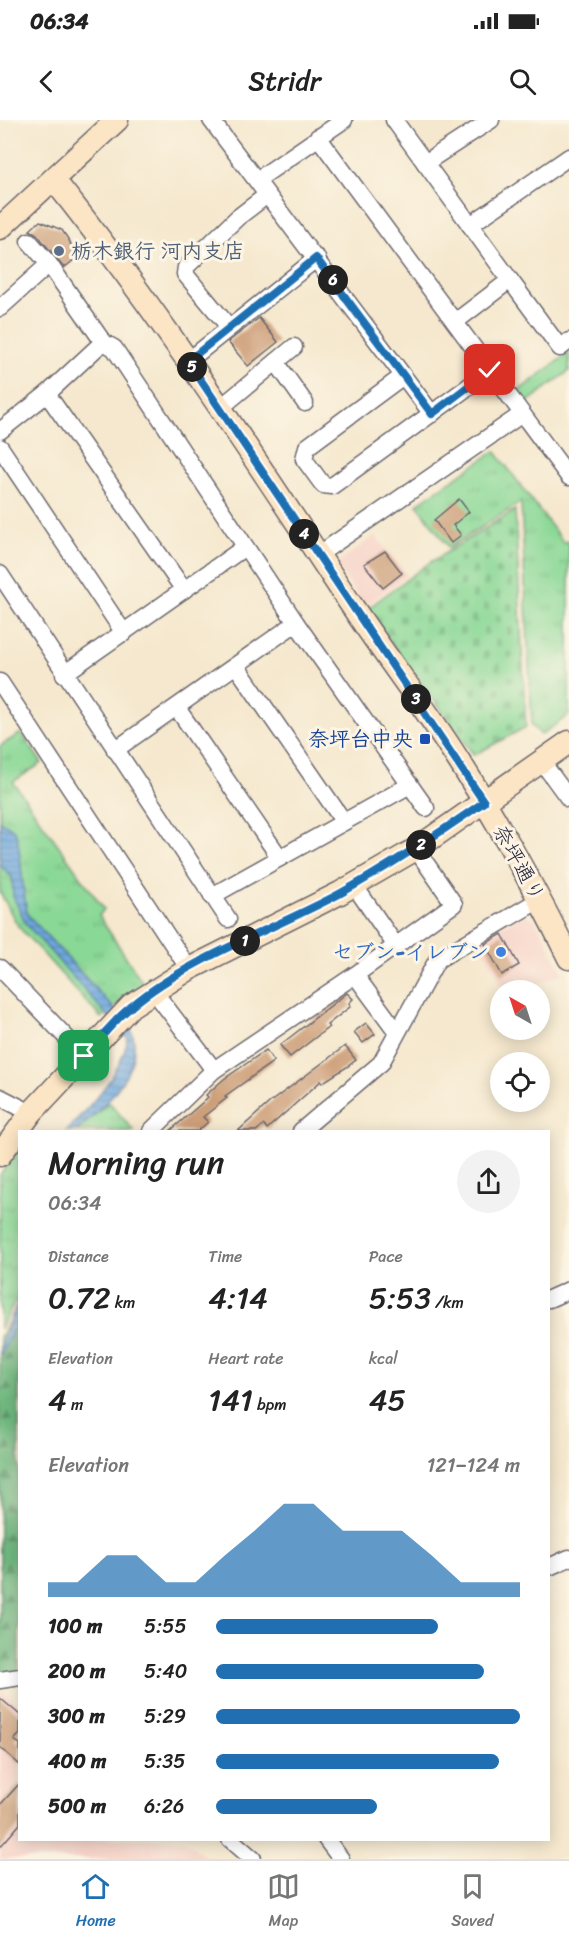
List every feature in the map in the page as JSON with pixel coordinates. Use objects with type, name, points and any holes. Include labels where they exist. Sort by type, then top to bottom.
[{"type":"street","points":[[0,228],[117,120]]},
{"type":"street","points":[[211,120],[432,414]]},
{"type":"street","points":[[257,180],[344,120]]},
{"type":"street","points":[[394,120],[560,348],[569,341]]},
{"type":"street","points":[[425,163],[491,120]]},
{"type":"street","points":[[318,137],[569,477]]},
{"type":"street","points":[[470,225],[569,157]]},
{"type":"street","name":"奈坪通り","points":[[54,180],[99,236],[188,361],[484,802],[540,900],[569,958]]},
{"type":"street","points":[[230,327],[185,273],[186,267],[237,218],[267,195]]},
{"type":"street","points":[[29,241],[49,264],[103,342],[114,348],[296,623],[426,808]]},
{"type":"street","points":[[188,361],[316,258]]},
{"type":"street","points":[[0,308],[49,264]]},
{"type":"street","points":[[455,322],[510,280]]},
{"type":"street","points":[[0,431],[47,394],[103,342]]},
{"type":"street","points":[[219,409],[294,347]]},
{"type":"street","points":[[276,363],[305,403]]},
{"type":"street","points":[[403,376],[307,447],[304,459],[323,485],[332,486],[490,370]]},
{"type":"street","points":[[47,394],[184,590]]},
{"type":"street","points":[[318,555],[522,414]]},
{"type":"street","points":[[0,447],[124,633]]},
{"type":"street","points":[[64,674],[245,547]]},
{"type":"street","points":[[0,574],[228,919]]},
{"type":"street","points":[[115,750],[237,667],[296,623]]},
{"type":"street","points":[[237,667],[344,822]]},
{"type":"street","points":[[0,682],[189,969]]},
{"type":"street","points":[[177,708],[280,858]]},
{"type":"street","points":[[18,1130],[31,1113],[118,1020],[153,990],[189,969],[354,885],[416,849],[569,742]]},
{"type":"street","points":[[542,762],[569,799]]},
{"type":"street","points":[[212,896],[410,785]]},
{"type":"street","points":[[152,1130],[214,1070],[355,975],[454,904],[416,849]]},
{"type":"street","points":[[354,885],[396,946]]},
{"type":"street","points":[[302,1130],[381,1063],[437,960],[540,900]]},
{"type":"street","points":[[0,968],[84,1056]]},
{"type":"street","points":[[355,975],[397,1032]]},
{"type":"street","points":[[153,990],[214,1070]]},
{"type":"street","points":[[0,1097],[31,1113]]},
{"type":"street","points":[[0,1155],[18,1131]]},
{"type":"street","points":[[550,1299],[569,1290]]},
{"type":"street","points":[[550,1567],[569,1558]]},
{"type":"street","points":[[0,1680],[18,1677]]},
{"type":"street","points":[[232,1841],[253,1859]]},
{"type":"street","points":[[328,1841],[341,1859]]},
{"type":"shaded area","points":[[375,535],[407,575],[365,606],[338,567],[340,562]]},
{"type":"shaded area","points":[[524,915],[535,919],[563,973],[547,980],[500,980],[478,939]]},
{"type":"shaded area","points":[[0,1689],[18,1704],[18,1841],[186,1841],[208,1859],[0,1859]]},
{"type":"green space","points":[[569,353],[569,371],[525,404],[517,392]]},
{"type":"green space","points":[[495,451],[564,543],[569,540],[569,715],[541,735],[532,725],[521,502],[449,548],[417,504]]},
{"type":"green space","points":[[515,510],[526,727],[474,755],[367,609],[429,563]]},
{"type":"green space","points":[[21,733],[42,763],[13,782],[104,909],[99,916],[143,983],[101,1018],[18,926],[0,892],[0,746]]},
{"type":"green space","points":[[109,1102],[133,1130],[78,1130]]},
{"type":"green space","points":[[18,1150],[18,1296],[0,1329],[0,1175]]},
{"type":"green space","points":[[18,1309],[18,1674],[0,1674],[0,1336]]},
{"type":"water","points":[[0,821],[12,829],[17,837],[28,915],[129,1025],[134,1040],[134,1055],[121,1084],[78,1130],[67,1130],[103,1089],[118,1065],[128,1039],[26,924],[13,896],[12,877],[0,865]]},
{"type":"water","points":[[18,1300],[18,1321],[0,1357],[4,1335]]},
{"type":"building","name":"栃木銀行 河内支店","points":[[40,221],[62,230],[70,242],[75,259],[64,268],[37,234],[30,230]]},
{"type":"building","points":[[259,318],[278,342],[248,366],[228,342]]},
{"type":"building","points":[[459,499],[469,512],[453,525],[461,535],[451,543],[434,520]]},
{"type":"building","points":[[385,551],[402,573],[383,588],[364,564]]},
{"type":"building","name":"セブン-イレブン","points":[[502,934],[519,965],[502,975],[485,944]]},
{"type":"building","points":[[347,993],[353,999],[349,1003],[351,1006],[327,1025],[329,1027],[290,1057],[280,1045]]},
{"type":"building","points":[[366,1023],[375,1034],[363,1043],[354,1032]]},
{"type":"building","points":[[345,1046],[356,1060],[322,1083],[321,1081],[267,1129],[264,1125],[257,1130],[239,1130],[269,1103]]},
{"type":"building","points":[[266,1050],[274,1061],[225,1096],[227,1098],[203,1117],[208,1122],[199,1130],[171,1130],[203,1102],[208,1097],[206,1095],[224,1079]]},
{"type":"building","points":[[0,1698],[18,1713],[18,1736],[14,1740],[18,1743],[18,1763],[0,1747]]},
{"type":"building","points":[[18,1785],[18,1826],[0,1847],[0,1805]]},
{"type":"place","name":"栃木銀行 河内支店","points":[[59,251]]},
{"type":"place","name":"奈坪台中央","points":[[425,739]]},
{"type":"place","name":"セブン-イレブン","points":[[501,952]]},
{"type":"route","points":[[84,1056],[131,1006],[153,990],[189,969],[340,893],[416,849],[484,802],[458,760],[388,661],[188,361],[316,258],[432,414],[490,370]]}]
